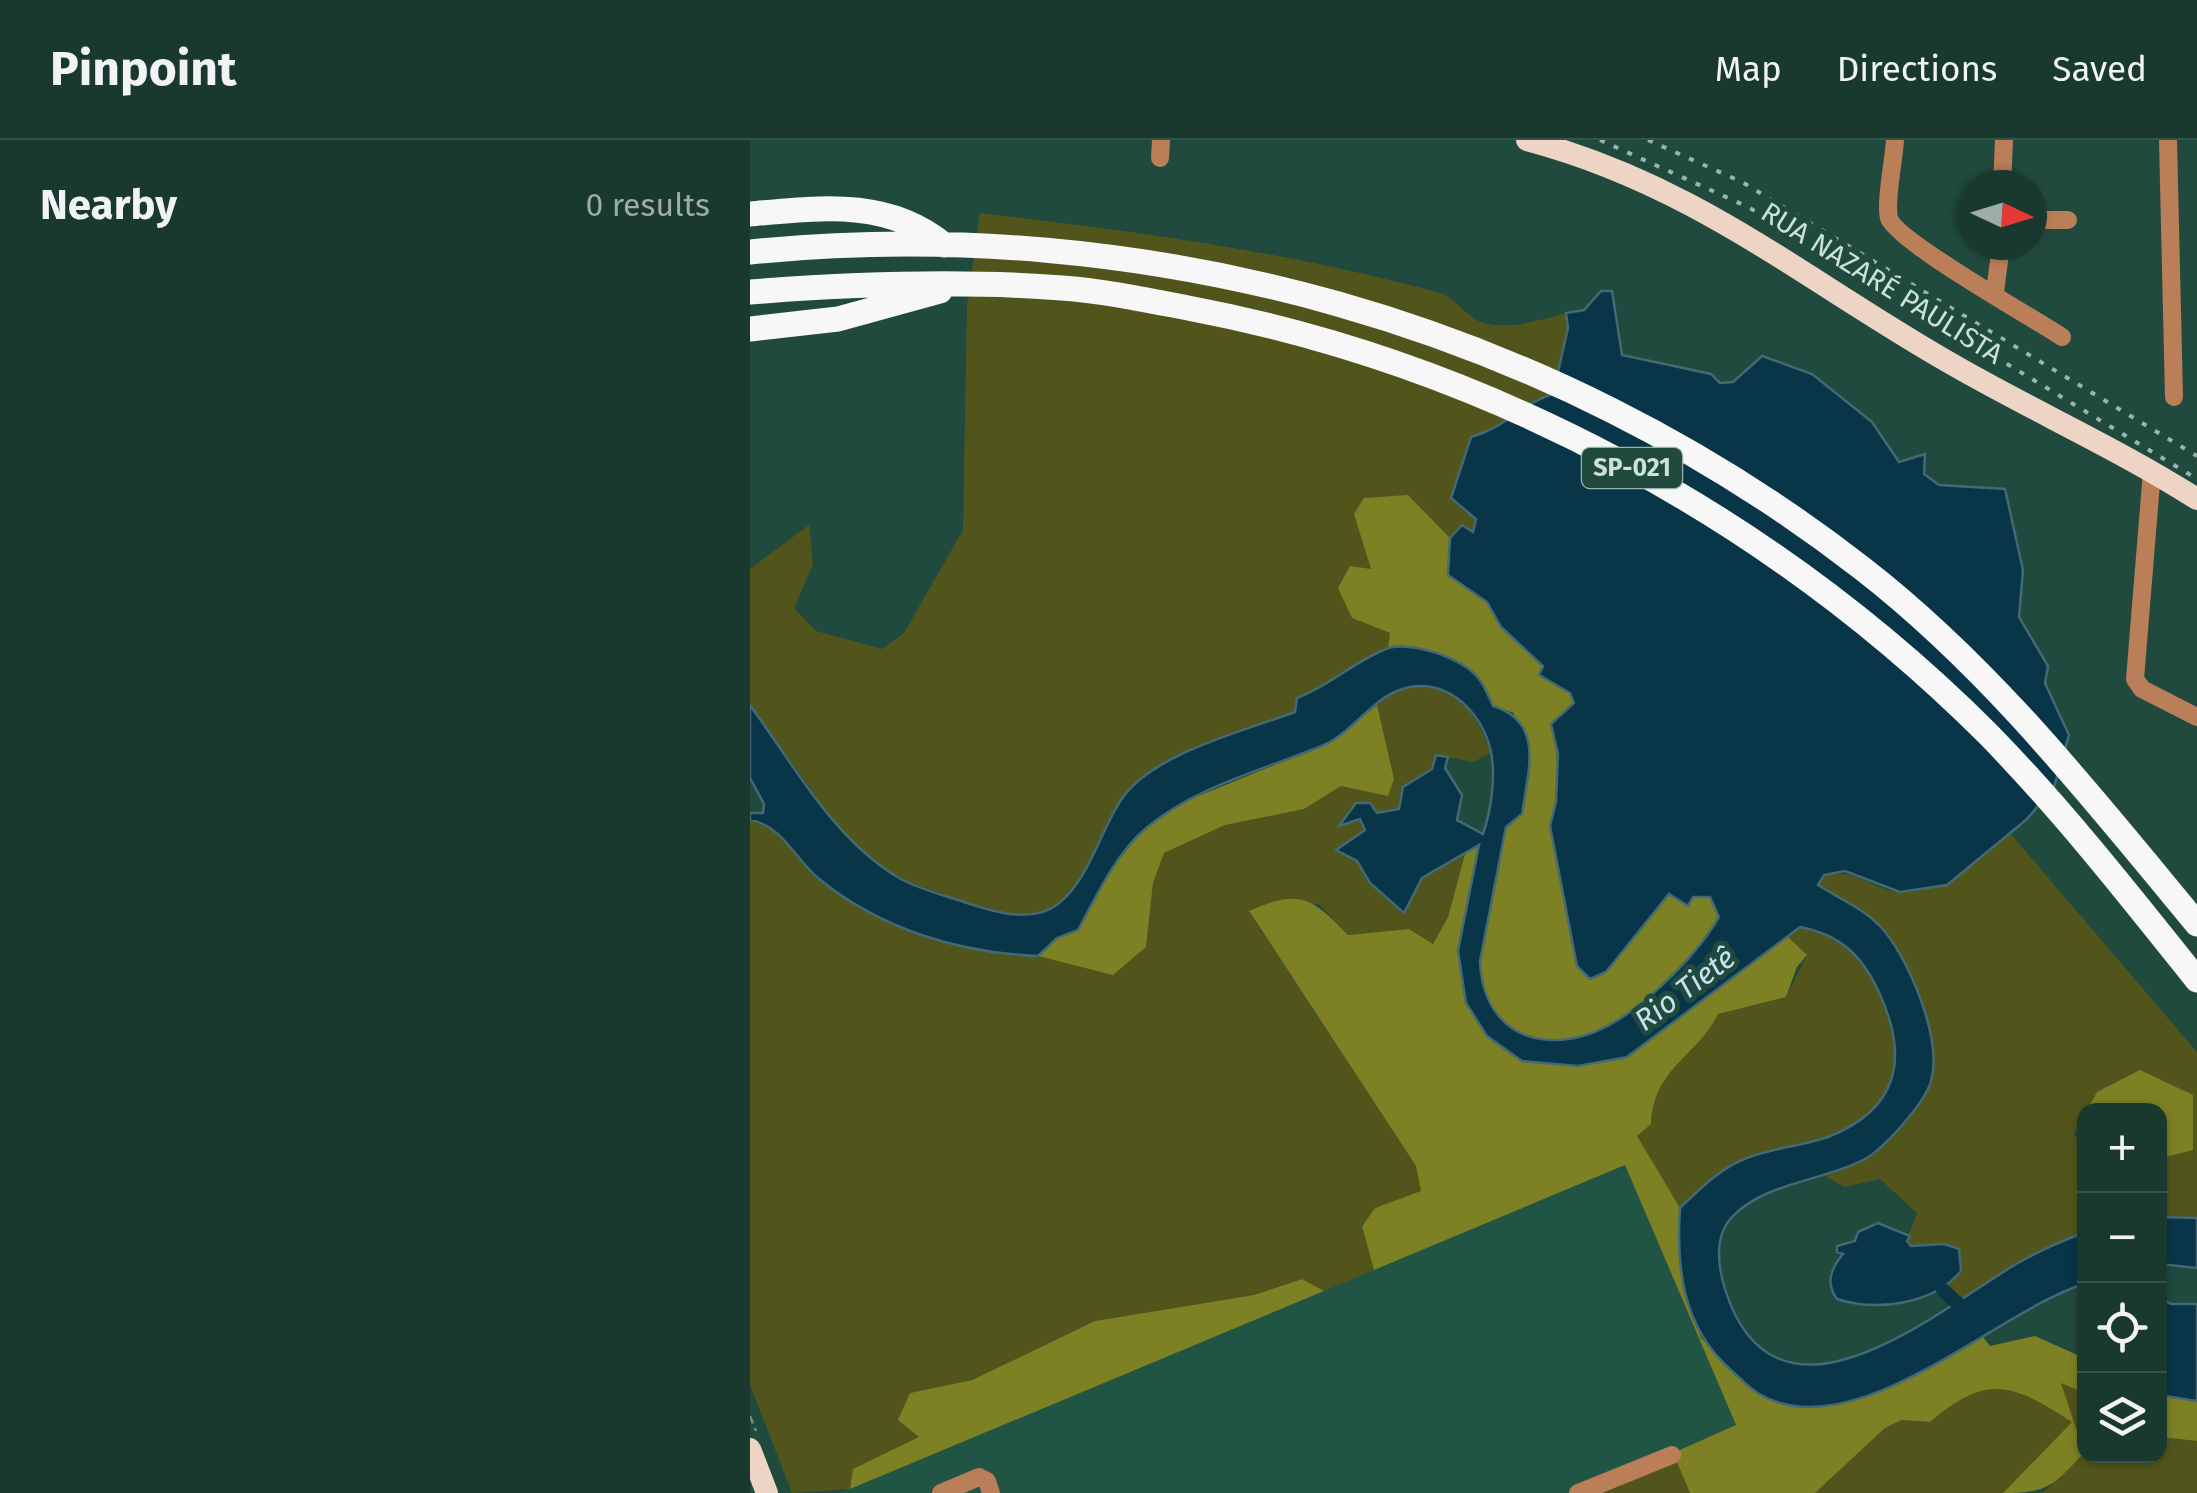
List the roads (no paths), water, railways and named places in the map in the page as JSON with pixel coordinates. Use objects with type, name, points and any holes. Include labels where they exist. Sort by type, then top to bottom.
[{"type":"highway","points":[[750,214],[863,209],[912,224],[944,245]]},
{"type":"highway","name":"SP-021","points":[[750,252],[944,245],[1052,248],[1134,258],[1336,302],[1452,340],[1630,420],[1738,482],[1879,583],[2049,748],[2197,924]]},
{"type":"highway","name":"SP-021","points":[[750,292],[894,282],[1064,288],[1124,296],[1324,339],[1447,380],[1639,472],[1712,515],[1832,599],[1951,700],[2054,804],[2197,980]]},
{"type":"highway","points":[[750,328],[864,314],[957,284]]},
{"type":"main road","name":"RUA NAZARÉ PAULISTA","points":[[1527,140],[1624,171],[1710,212],[1947,362],[2197,499]]},
{"type":"main road","points":[[750,1450],[768,1493]]},
{"type":"street","points":[[1894,140],[1888,208],[1894,226],[1964,277],[1995,292],[2062,337]]},
{"type":"street","points":[[2003,170],[2004,140]]},
{"type":"street","points":[[2168,140],[2174,396]]},
{"type":"street","points":[[2047,220],[2068,220]]},
{"type":"street","points":[[1995,292],[1998,260]]},
{"type":"street","points":[[2152,471],[2135,678],[2142,689],[2197,717]]},
{"type":"street","points":[[1578,1493],[1672,1455]]},
{"type":"street","points":[[941,1493],[979,1477],[987,1481],[991,1493]]},
{"type":"water","name":"Rio Tietê","points":[[1601,291],[1612,291],[1622,355],[1711,374],[1720,383],[1733,382],[1762,356],[1812,374],[1872,422],[1899,462],[1925,454],[1924,474],[1939,485],[2005,489],[2023,570],[2019,617],[2048,666],[2045,683],[2069,735],[2054,787],[2027,819],[1947,885],[1900,892],[1845,871],[1824,875],[1818,885],[1873,919],[1901,957],[1928,1021],[1931,1081],[1912,1113],[1871,1155],[1760,1197],[1726,1225],[1719,1252],[1721,1271],[1725,1289],[1749,1336],[1780,1359],[1818,1364],[1859,1355],[1902,1336],[2016,1264],[2077,1236],[2077,1287],[1926,1370],[1839,1404],[1799,1407],[1761,1395],[1715,1353],[1702,1336],[1686,1296],[1680,1253],[1680,1208],[1737,1162],[1828,1137],[1869,1113],[1882,1097],[1891,1081],[1894,1042],[1890,1020],[1867,970],[1840,942],[1800,927],[1627,1057],[1578,1066],[1522,1061],[1487,1036],[1466,1003],[1458,951],[1479,845],[1422,878],[1404,913],[1370,883],[1357,861],[1336,850],[1365,830],[1360,819],[1339,826],[1356,803],[1370,803],[1377,813],[1399,809],[1403,787],[1432,769],[1436,755],[1448,757],[1445,768],[1462,795],[1457,820],[1483,834],[1492,794],[1491,752],[1469,709],[1444,691],[1413,686],[1397,691],[1324,745],[1231,780],[1165,814],[1125,851],[1078,930],[1057,938],[1038,956],[979,950],[894,924],[842,896],[818,878],[780,836],[750,820],[750,813],[763,813],[764,804],[750,778],[750,705],[816,799],[876,862],[916,886],[981,907],[1003,913],[1038,913],[1058,904],[1078,883],[1121,800],[1154,770],[1200,746],[1295,712],[1297,698],[1386,649],[1422,649],[1472,671],[1493,706],[1509,713],[1527,736],[1529,765],[1522,814],[1506,827],[1480,961],[1489,1001],[1511,1028],[1544,1040],[1586,1035],[1604,1028],[1642,1002],[1679,969],[1719,917],[1710,897],[1693,897],[1688,906],[1669,894],[1606,972],[1590,979],[1577,966],[1550,826],[1556,802],[1558,754],[1551,724],[1574,703],[1570,693],[1539,675],[1543,666],[1501,627],[1487,602],[1448,575],[1450,538],[1462,525],[1473,532],[1476,519],[1451,498],[1471,437],[1553,394],[1568,328],[1566,313],[1584,310]]},
{"type":"water","points":[[2167,1217],[2197,1218],[2197,1268],[2167,1265]]},
{"type":"water","points":[[1878,1223],[1910,1236],[1907,1241],[1911,1246],[1944,1244],[1959,1249],[1961,1271],[1936,1291],[1904,1302],[1869,1305],[1837,1299],[1830,1281],[1843,1254],[1837,1252],[1837,1246],[1855,1241],[1858,1232]]},
{"type":"water","points":[[2167,1301],[2197,1304],[2197,1401],[2167,1396]]},
{"type":"waterway","points":[[1943,1290],[1968,1313]]},
{"type":"railway","points":[[1600,140],[1748,207],[2197,479]]},
{"type":"railway","points":[[1648,140],[1742,182],[2197,456]]}]
